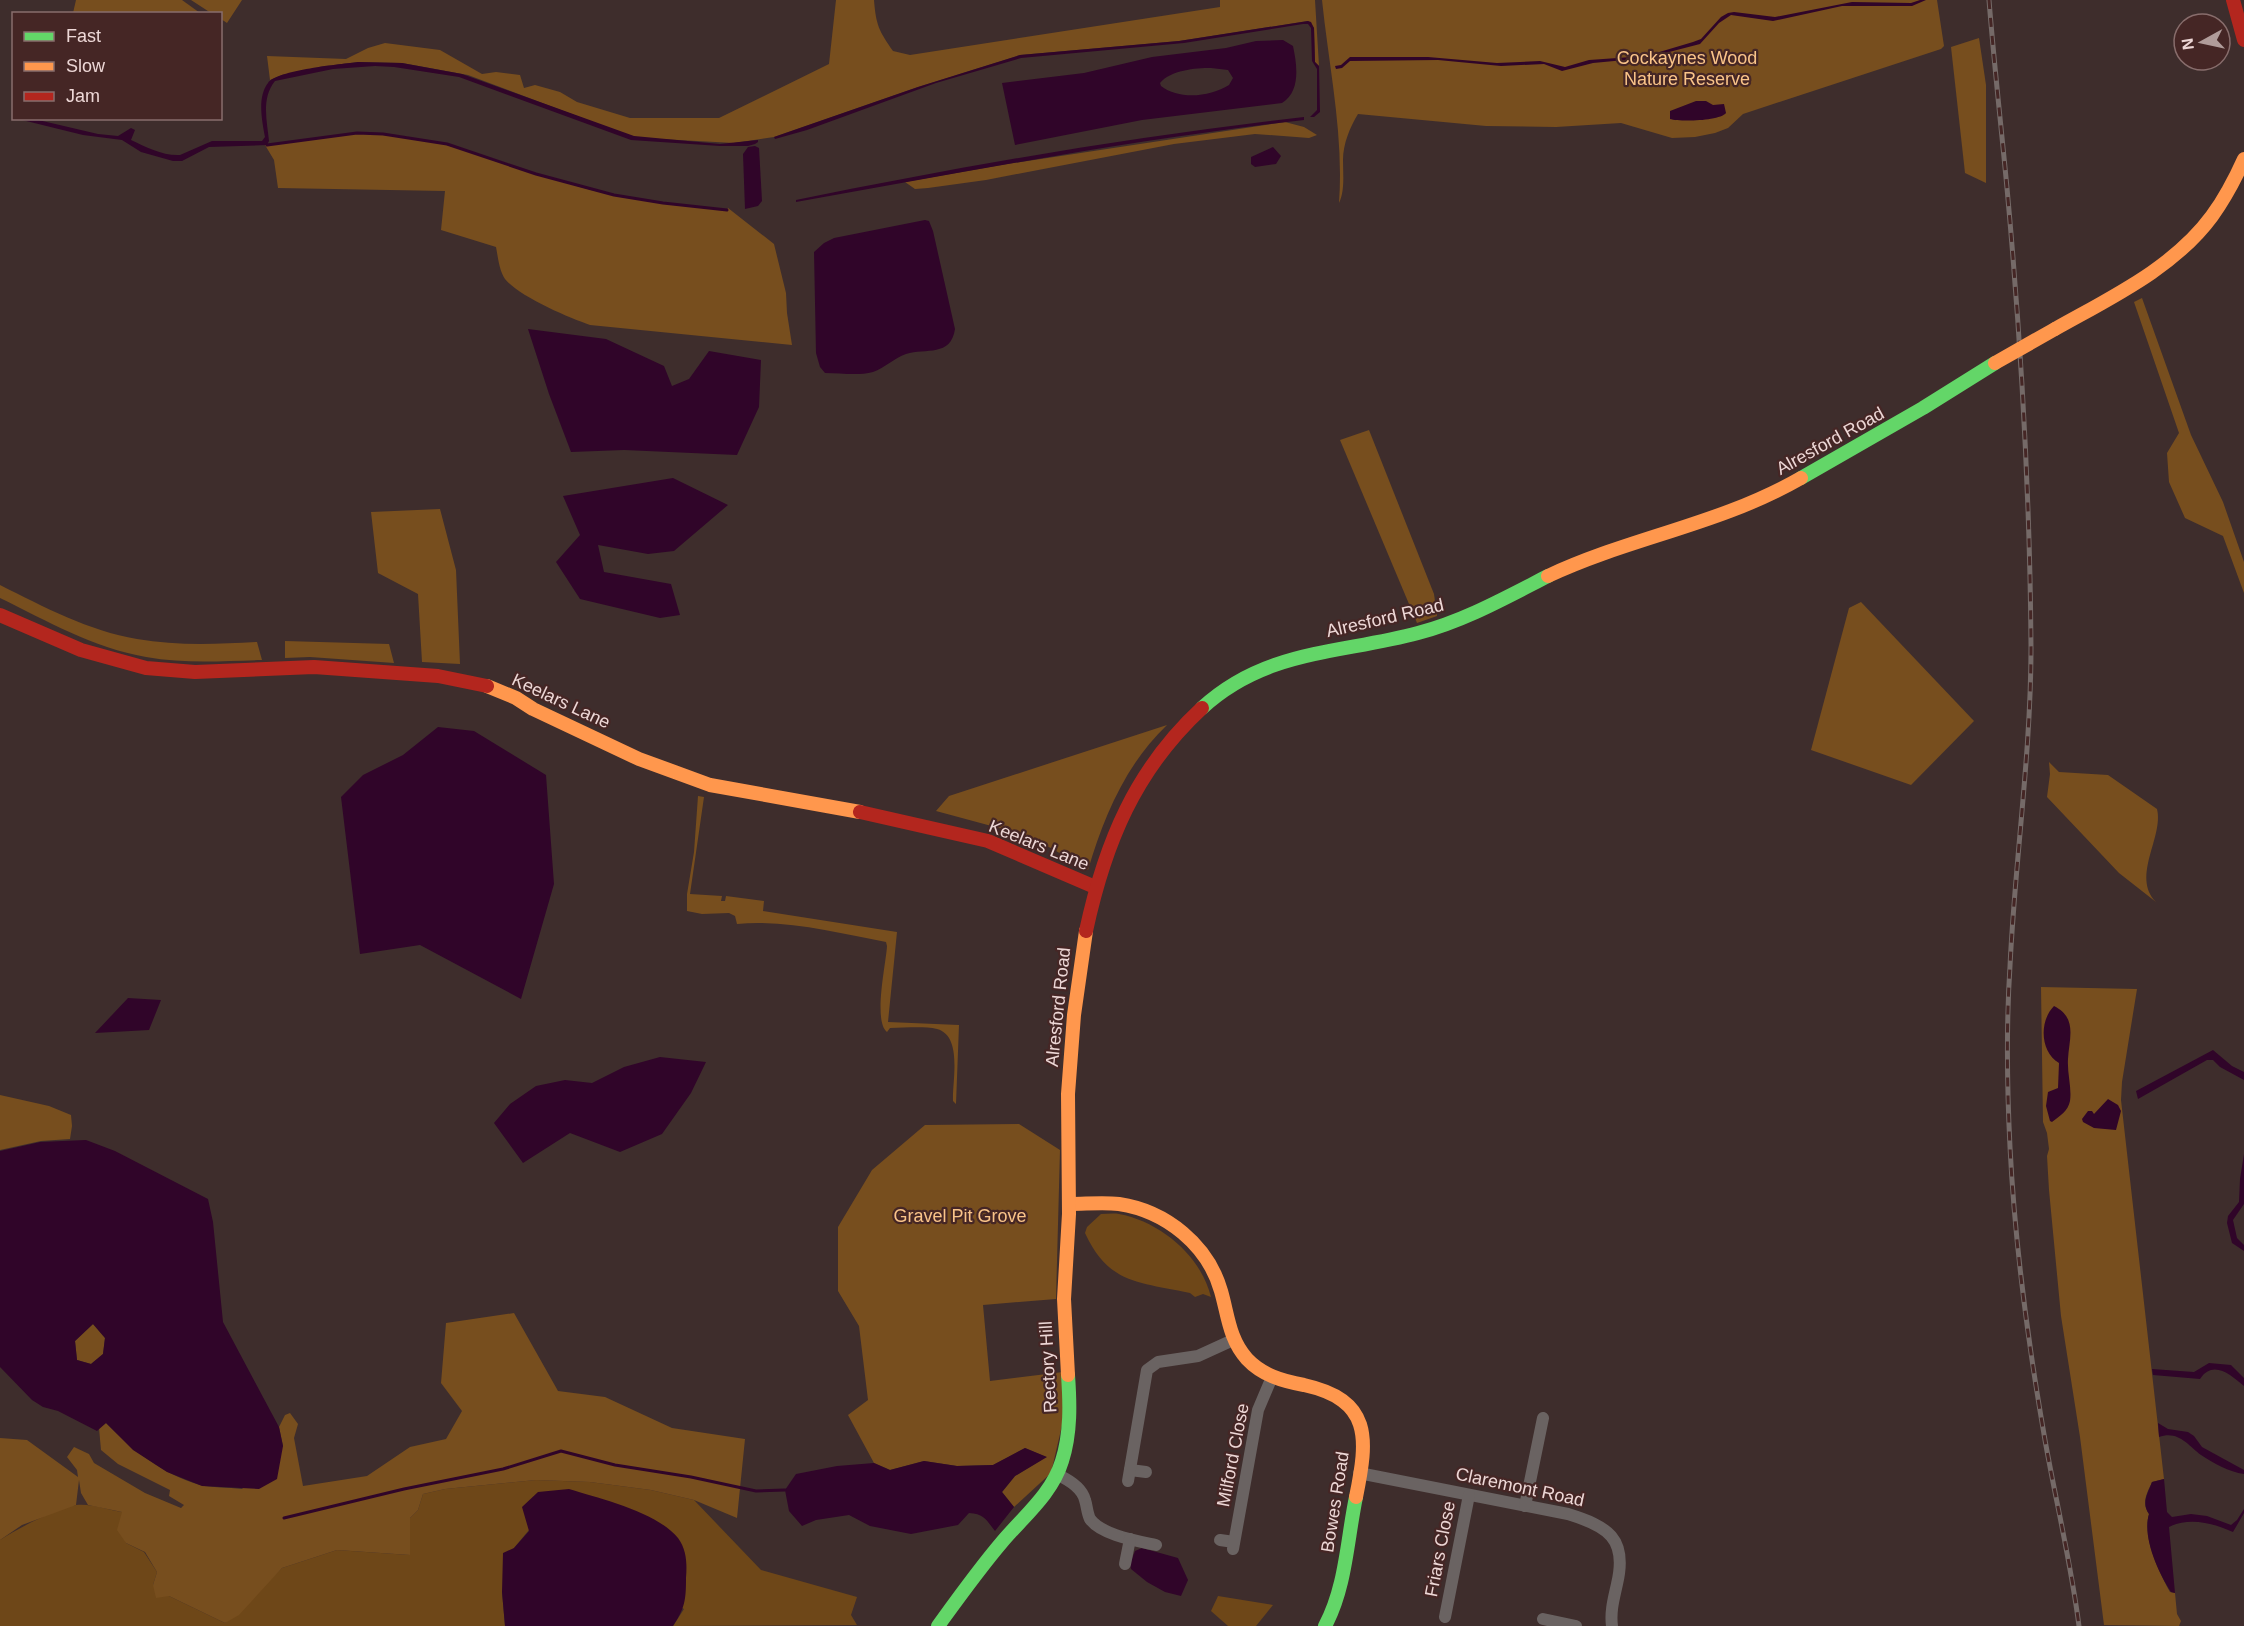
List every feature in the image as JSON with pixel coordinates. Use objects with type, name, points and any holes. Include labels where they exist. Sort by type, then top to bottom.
[{"type":"street","points":[[2233,0],[2244,40]]},
{"type":"street","name":"Alresford Road","points":[[1067,1135],[1071,1042],[1085,935],[1095,887],[1118,821],[1148,768],[1207,703],[1238,680],[1262,668],[1293,657],[1420,633],[1446,625],[1587,558],[1744,507],[1785,487],[1930,405],[1995,363],[2145,278],[2183,249],[2202,230],[2231,188],[2244,159]]},
{"type":"street","name":"Keelars Lane","points":[[0,615],[65,645],[132,665],[159,670],[210,672],[302,666],[444,675],[463,679],[521,699],[533,709],[639,759],[710,785],[856,811],[988,841],[1095,887]]},
{"type":"street","name":"Rectory Hill","points":[[938,1626],[1001,1542],[1058,1475],[1067,1441],[1071,1400],[1063,1310],[1069,1204],[1067,1135]]},
{"type":"street","name":"Bowes Road","points":[[1069,1204],[1120,1204],[1142,1209],[1174,1225],[1197,1246],[1214,1273],[1221,1289],[1228,1330],[1242,1354],[1253,1365],[1272,1377],[1332,1393],[1347,1401],[1355,1411],[1362,1433],[1359,1473],[1339,1592],[1326,1626]]},
{"type":"street","points":[[1146,1472],[1129,1475],[1147,1371],[1158,1362],[1198,1356],[1233,1340]]},
{"type":"street","name":"Milford Close","points":[[1220,1540],[1233,1545],[1258,1410],[1272,1377]]},
{"type":"street","points":[[1525,1506],[1538,1425]]},
{"type":"street","name":"Claremont Road","points":[[1359,1473],[1469,1494],[1595,1523],[1608,1532],[1617,1545],[1621,1559],[1612,1607],[1612,1626]]},
{"type":"street","points":[[1058,1475],[1083,1495],[1091,1519],[1096,1525],[1130,1539],[1156,1545]]},
{"type":"street","name":"Friars Close","points":[[1449,1613],[1469,1494]]},
{"type":"street","points":[[1125,1564],[1130,1539]]},
{"type":"street","points":[[1542,1619],[1561,1625],[1576,1626]]},
{"type":"shaded area","points":[[1926,0],[1912,6],[1842,6],[1773,21],[1731,15],[1719,23],[1700,44],[1646,58],[1593,63],[1562,71],[1544,64],[1501,66],[1438,60],[1350,61],[1342,68],[1336,69],[1335,66],[1341,65],[1350,57],[1428,57],[1497,63],[1540,61],[1565,67],[1589,60],[1646,56],[1693,42],[1701,39],[1721,17],[1728,13],[1775,17],[1852,2],[1911,3]]},
{"type":"shaded area","points":[[1308,21],[1314,28],[1315,62],[1319,66],[1320,112],[1314,117],[1310,117],[1317,110],[1317,69],[1312,61],[1311,28],[1308,24],[1303,24],[1184,43],[1021,58],[936,83],[807,130],[775,139],[774,137],[918,87],[1020,55],[1179,41]]},
{"type":"shaded area","points":[[1283,40],[1293,46],[1296,61],[1295,85],[1288,98],[1282,103],[1142,120],[1015,145],[1002,83],[1084,73],[1152,57],[1226,48],[1256,41]],"holes":[[[1211,68],[1228,70],[1233,78],[1229,85],[1204,94],[1185,95],[1168,90],[1160,83],[1170,75],[1184,71]]]},
{"type":"shaded area","points":[[358,62],[402,63],[462,74],[634,136],[720,144],[758,140],[758,142],[748,146],[720,146],[631,140],[459,77],[375,66],[333,69],[275,81],[266,102],[269,141],[267,145],[209,147],[182,161],[173,161],[141,152],[122,140],[83,135],[22,120],[38,120],[98,134],[118,136],[131,128],[135,130],[131,140],[161,153],[174,155],[180,155],[212,141],[262,141],[265,137],[261,109],[262,95],[268,83],[274,78],[310,68]]},
{"type":"shaded area","points":[[1696,101],[1706,101],[1713,105],[1724,104],[1726,113],[1716,118],[1691,121],[1670,119],[1670,111]]},
{"type":"shaded area","points":[[1304,117],[1304,120],[1113,146],[796,202],[796,200],[859,187],[1049,153],[1176,133]]},
{"type":"shaded area","points":[[748,147],[759,148],[762,201],[758,206],[745,209],[743,154]]},
{"type":"shaded area","points":[[1273,147],[1281,156],[1276,164],[1255,167],[1251,164],[1251,157]]},
{"type":"shaded area","points":[[929,221],[933,231],[955,329],[953,338],[943,348],[906,354],[873,372],[825,373],[820,367],[816,353],[814,252],[834,238]]},
{"type":"shaded area","points":[[528,329],[606,339],[664,366],[672,386],[689,379],[709,351],[761,360],[759,407],[737,455],[624,450],[571,452]]},
{"type":"shaded area","points":[[673,478],[728,505],[674,551],[648,554],[598,545],[604,572],[671,584],[680,615],[660,618],[580,599],[556,562],[580,535],[563,496]]},
{"type":"shaded area","points":[[438,727],[474,731],[546,775],[554,884],[521,999],[420,945],[360,954],[341,797],[363,775],[403,755]]},
{"type":"shaded area","points":[[128,998],[161,1000],[149,1030],[95,1033]]},
{"type":"shaded area","points":[[2054,1006],[2062,1011],[2069,1023],[2070,1096],[2066,1110],[2052,1122],[2046,1106],[2048,1092],[2058,1088],[2059,1063],[2048,1052],[2044,1028],[2049,1012]]},
{"type":"shaded area","points":[[2213,1050],[2232,1066],[2244,1072],[2244,1080],[2220,1067],[2213,1060],[2207,1060],[2138,1099],[2136,1091]]},
{"type":"shaded area","points":[[660,1057],[706,1062],[691,1093],[662,1134],[620,1152],[570,1133],[523,1163],[494,1123],[510,1104],[536,1086],[565,1080],[592,1083],[624,1067]]},
{"type":"shaded area","points":[[2108,1099],[2118,1105],[2121,1111],[2116,1130],[2094,1128],[2083,1122],[2082,1119],[2088,1111],[2094,1114]]},
{"type":"shaded area","points":[[86,1140],[115,1151],[208,1199],[213,1222],[223,1322],[279,1427],[283,1446],[277,1479],[259,1489],[202,1486],[167,1472],[133,1450],[106,1423],[97,1431],[58,1411],[43,1407],[32,1400],[0,1367],[0,1151],[40,1142]],"holes":[[[93,1324],[105,1338],[103,1354],[91,1364],[77,1360],[75,1341]]]},
{"type":"shaded area","points":[[2244,1154],[2244,1204],[2233,1220],[2237,1238],[2244,1245],[2244,1251],[2232,1243],[2227,1223],[2228,1216],[2239,1202]]},
{"type":"shaded area","points":[[1101,1214],[1117,1214],[1135,1218],[1164,1233],[1189,1255],[1206,1282],[1211,1297],[1203,1294],[1195,1297],[1190,1293],[1141,1283],[1116,1272],[1104,1263],[1085,1233],[1087,1227]]},
{"type":"shaded area","points":[[2209,1363],[2231,1365],[2244,1378],[2244,1386],[2222,1371],[2211,1370],[2200,1379],[2153,1375],[2152,1369],[2194,1372]]},
{"type":"shaded area","points":[[2158,1423],[2168,1429],[2188,1432],[2202,1447],[2244,1470],[2244,1474],[2216,1464],[2177,1437],[2166,1435],[2159,1437]]},
{"type":"shaded area","points":[[1025,1448],[1047,1457],[1015,1476],[1002,1492],[1014,1507],[995,1531],[982,1516],[969,1513],[958,1525],[911,1534],[870,1526],[849,1515],[816,1520],[802,1526],[789,1511],[785,1490],[796,1474],[837,1466],[874,1463],[890,1470],[924,1461],[957,1466],[993,1465]]},
{"type":"shaded area","points":[[2164,1479],[2167,1512],[2172,1517],[2191,1514],[2207,1516],[2231,1525],[2244,1509],[2233,1532],[2201,1522],[2185,1522],[2169,1527],[2175,1593],[2171,1592],[2161,1575],[2149,1544],[2147,1523],[2149,1514],[2145,1502],[2152,1482]]},
{"type":"shaded area","points":[[536,1480],[590,1482],[651,1490],[694,1500],[761,1570],[857,1597],[851,1615],[857,1625],[673,1626],[684,1609],[529,1530],[514,1548],[502,1592],[505,1626],[0,1626],[0,1540],[67,1507],[88,1505],[123,1512],[126,1543],[144,1552],[157,1572],[153,1585],[169,1596],[225,1623],[282,1568],[337,1550],[410,1555],[410,1518],[418,1510],[423,1494],[445,1489]]},
{"type":"shaded area","points":[[569,1489],[643,1514],[669,1529],[678,1538],[686,1558],[686,1592],[684,1604],[673,1626],[505,1626],[502,1592],[503,1553],[514,1548],[529,1531],[522,1507],[538,1492]]},
{"type":"shaded area","points":[[1142,1548],[1178,1558],[1188,1580],[1181,1596],[1165,1592],[1147,1582],[1131,1569],[1130,1564],[1135,1551]]},
{"type":"shaded area","points":[[1218,1596],[1273,1605],[1256,1626],[1228,1626],[1211,1611]]},
{"type":"green space","points":[[76,0],[182,0],[199,12],[73,12]]},
{"type":"green space","points":[[191,0],[242,0],[227,23],[222,20],[222,12],[209,12]]},
{"type":"green space","points":[[836,0],[874,0],[877,22],[888,44],[893,51],[910,55],[1220,7],[1220,0],[1315,0],[1319,66],[1315,62],[1314,28],[1308,21],[1179,41],[1020,55],[918,87],[774,137],[734,143],[641,138],[627,135],[468,75],[402,63],[358,62],[320,67],[282,75],[270,80],[267,56],[346,59],[368,48],[385,43],[440,50],[482,74],[496,72],[520,75],[524,88],[535,85],[560,92],[577,102],[630,118],[719,118],[829,64]]},
{"type":"green space","name":"Cockaynes Wood Nature Reserve","points":[[1322,0],[1937,0],[1944,46],[1941,49],[1743,114],[1728,128],[1695,137],[1672,138],[1621,123],[1556,127],[1486,126],[1358,114],[1344,148],[1343,188],[1339,203],[1338,127]]},
{"type":"green space","points":[[1979,38],[1986,85],[1986,183],[1965,173],[1951,47]]},
{"type":"green space","points":[[1285,122],[1304,127],[1317,135],[1309,138],[1255,134],[1174,144],[986,180],[928,188],[915,189],[905,182],[1007,164]]},
{"type":"green space","points":[[357,133],[387,134],[447,145],[608,194],[727,210],[728,208],[774,244],[786,293],[792,345],[590,325],[557,312],[532,299],[505,279],[500,268],[496,247],[441,230],[445,191],[278,188],[274,160],[265,145]]},
{"type":"green space","points":[[2142,298],[2191,435],[2223,502],[2244,562],[2244,593],[2223,536],[2185,518],[2169,482],[2167,453],[2179,433],[2134,302]]},
{"type":"green space","points":[[1369,430],[1434,594],[1437,616],[1417,623],[1340,440]]},
{"type":"green space","points":[[440,509],[456,570],[460,664],[422,662],[418,594],[378,573],[371,512]]},
{"type":"green space","points":[[0,585],[67,617],[102,630],[137,639],[182,644],[257,642],[262,660],[175,661],[127,653],[71,633],[0,598]]},
{"type":"green space","points":[[1861,602],[1974,721],[1911,785],[1811,750],[1849,608]]},
{"type":"green space","points":[[285,641],[389,644],[394,663],[310,657],[285,658]]},
{"type":"green space","points":[[1167,725],[1152,740],[1118,792],[1101,830],[1088,870],[1051,848],[1010,831],[936,811],[949,796]]},
{"type":"green space","points":[[2049,762],[2059,772],[2108,775],[2157,809],[2156,832],[2147,869],[2149,892],[2156,902],[2119,873],[2047,797]]},
{"type":"green space","points":[[698,796],[704,797],[690,894],[722,896],[721,901],[725,901],[726,896],[764,901],[763,911],[897,932],[888,1022],[959,1025],[956,1104],[953,1101],[953,1050],[945,1033],[937,1029],[920,1027],[890,1028],[887,1032],[883,1026],[881,992],[886,942],[792,925],[737,924],[735,916],[729,913],[702,914],[687,911]]},
{"type":"green space","points":[[2041,987],[2137,989],[2121,1100],[2164,1479],[2152,1482],[2145,1506],[2149,1514],[2147,1523],[2150,1544],[2170,1592],[2175,1593],[2177,1614],[2181,1621],[2179,1626],[2104,1625],[2080,1437],[2061,1316],[2049,1190],[2047,1156],[2049,1149],[2043,1122]]},
{"type":"green space","points":[[0,1095],[49,1106],[71,1115],[70,1139],[41,1141],[0,1150]]},
{"type":"green space","name":"Gravel Pit Grove","points":[[1019,1124],[1060,1150],[1056,1299],[983,1305],[990,1381],[1063,1372],[1066,1408],[1051,1473],[1014,1507],[1002,1492],[1015,1476],[1046,1457],[1025,1448],[993,1465],[957,1466],[924,1461],[890,1470],[874,1463],[848,1415],[868,1400],[859,1326],[838,1291],[838,1227],[872,1170],[925,1125]]},
{"type":"green space","points":[[514,1313],[558,1391],[605,1397],[672,1428],[745,1439],[737,1518],[694,1500],[651,1490],[590,1482],[536,1480],[445,1489],[423,1494],[418,1510],[410,1518],[410,1555],[337,1550],[282,1568],[239,1615],[225,1623],[169,1596],[156,1598],[153,1585],[157,1572],[145,1552],[126,1543],[117,1530],[122,1512],[88,1505],[81,1493],[79,1480],[76,1505],[22,1525],[0,1540],[0,1438],[27,1440],[78,1477],[77,1470],[67,1457],[74,1447],[89,1454],[94,1463],[145,1493],[181,1508],[184,1505],[169,1496],[170,1490],[118,1464],[101,1450],[99,1428],[106,1423],[149,1460],[186,1480],[205,1486],[242,1489],[283,1446],[279,1427],[285,1415],[290,1413],[298,1424],[294,1438],[303,1486],[367,1476],[410,1447],[446,1439],[462,1411],[441,1383],[446,1323]]},
{"type":"green space","points":[[93,1324],[105,1338],[103,1354],[91,1364],[77,1360],[75,1341]]},
{"type":"waterway","points":[[267,145],[357,133],[383,134],[447,144],[536,174],[614,195],[727,210]]},
{"type":"waterway","points":[[284,1518],[404,1489],[503,1469],[561,1451],[615,1465],[691,1477],[756,1491],[785,1490]]},
{"type":"railway","points":[[1989,0],[2017,303],[2027,475],[2030,590],[2031,647],[2026,767],[2012,926],[2008,1012],[2010,1147],[2015,1221],[2033,1367],[2079,1626]]},
{"type":"traffic: fast","points":[[1801,478],[1923,408],[1995,363]]},
{"type":"traffic: fast","points":[[1202,708],[1226,689],[1252,674],[1278,664],[1435,628],[1484,608],[1548,576]]},
{"type":"traffic: fast","points":[[938,1626],[994,1552],[1044,1495],[1057,1473],[1065,1450],[1068,1429],[1068,1375]]},
{"type":"traffic: fast","points":[[1325,1626],[1342,1579],[1356,1497]]},
{"type":"traffic: slow","points":[[2055,329],[2140,280],[2197,235],[2230,188],[2244,159]]},
{"type":"traffic: slow","points":[[1995,363],[2055,329]]},
{"type":"traffic: slow","points":[[1548,576],[1611,551],[1739,508],[1801,478]]},
{"type":"traffic: slow","points":[[487,686],[639,759],[710,785],[860,812]]},
{"type":"traffic: slow","points":[[1068,1375],[1064,1299],[1069,1214],[1068,1094],[1074,1015],[1086,931]]},
{"type":"traffic: slow","points":[[1069,1204],[1113,1203],[1136,1208],[1168,1222],[1195,1245],[1215,1274],[1236,1343],[1247,1359],[1259,1369],[1273,1376],[1326,1392],[1354,1411],[1360,1424],[1363,1440],[1356,1497]]},
{"type":"traffic: jam","points":[[2233,0],[2244,40]]},
{"type":"traffic: jam","points":[[0,615],[81,650],[146,668],[195,672],[314,667],[438,676],[487,686]]},
{"type":"traffic: jam","points":[[1086,931],[1103,868],[1126,810],[1158,757],[1202,708]]},
{"type":"traffic: jam","points":[[860,812],[988,841],[1095,887]]}]
